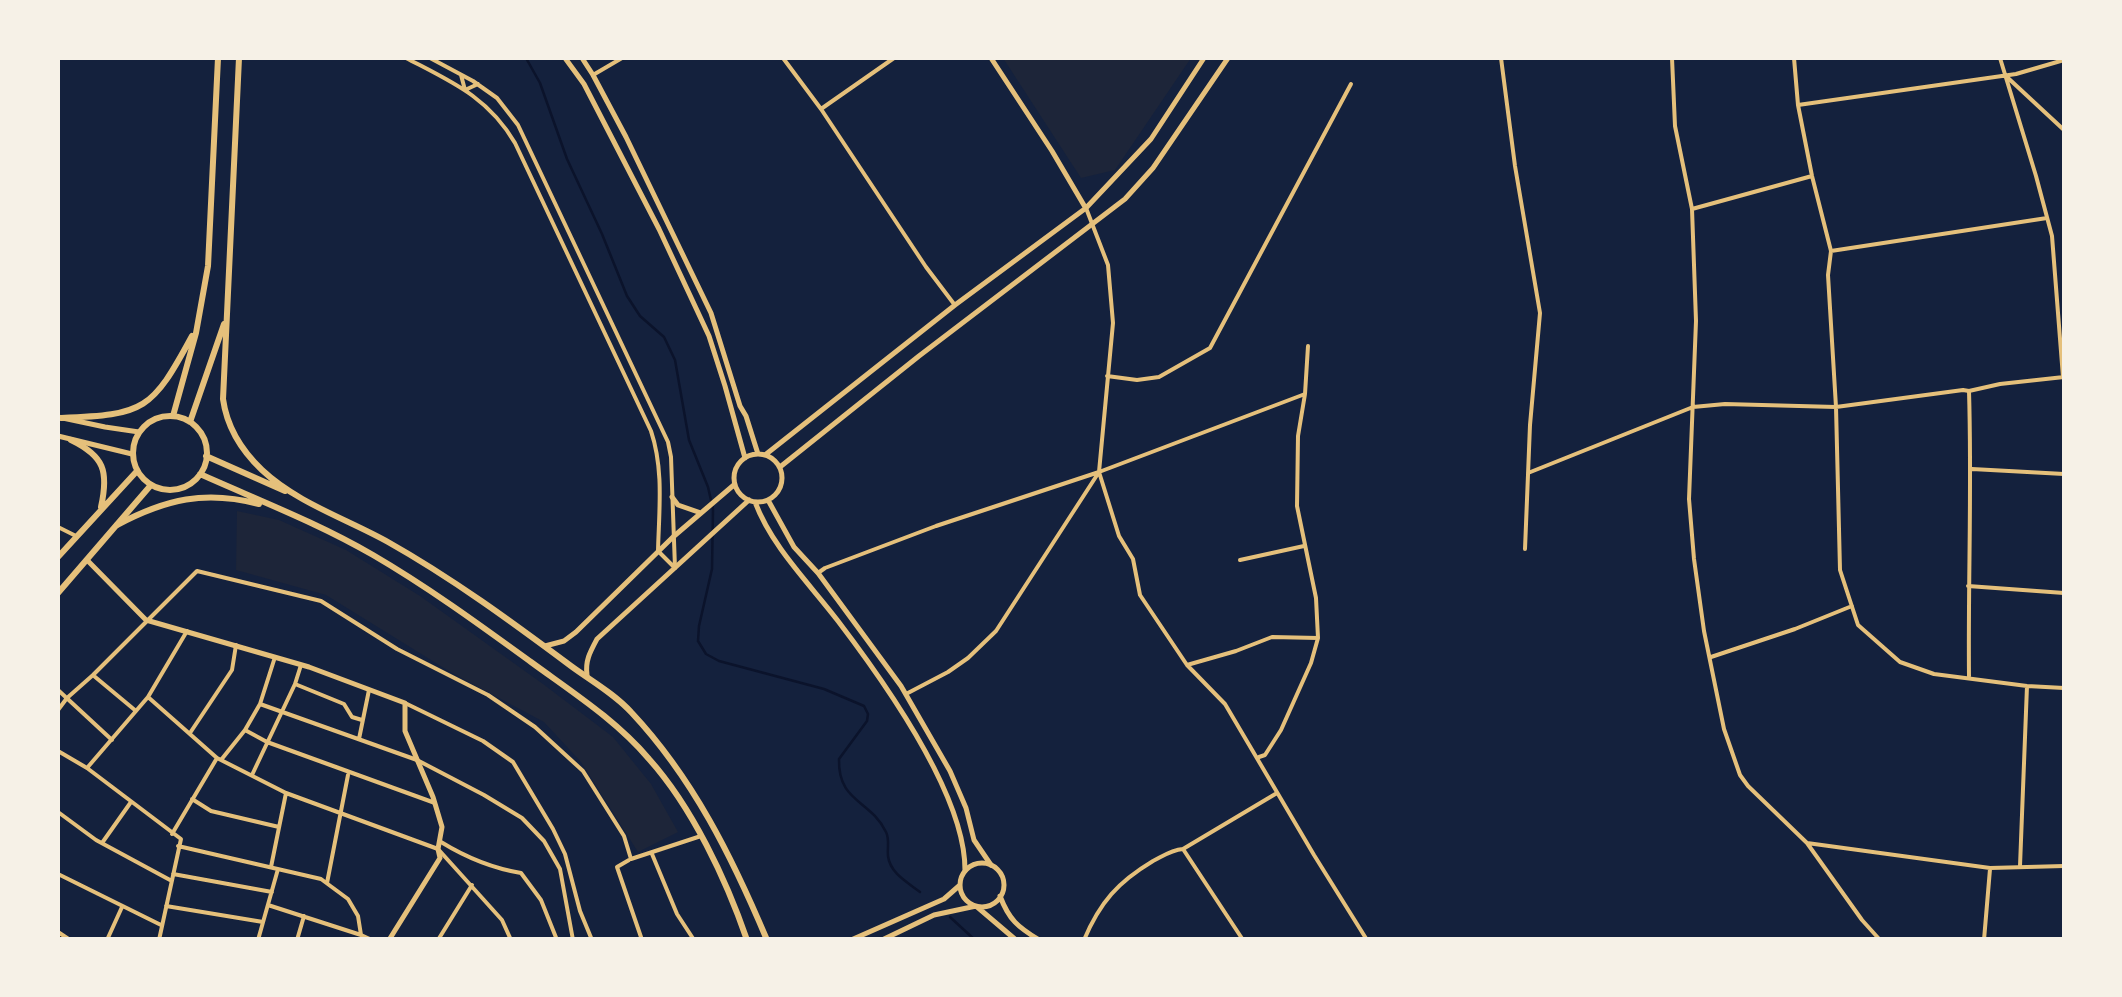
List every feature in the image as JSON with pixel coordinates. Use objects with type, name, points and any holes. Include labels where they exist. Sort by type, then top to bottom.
[{"type":"main road","points":[[172,416],[185,377],[208,266],[218,58]]},
{"type":"main road","points":[[239,58],[225,416],[240,445],[262,470],[304,499]]},
{"type":"main road","points":[[190,422],[226,318]]},
{"type":"main road","points":[[59,417],[105,416],[127,412],[148,401],[172,374],[197,326]]},
{"type":"main road","points":[[172,416],[190,422],[205,440],[206,456],[200,474],[182,488],[170,490],[152,485],[137,471],[132,454],[138,432],[156,418],[172,416]]},
{"type":"main road","points":[[71,440],[90,449],[99,459],[105,490],[100,511]]},
{"type":"main road","points":[[206,456],[389,542],[502,615],[629,709],[702,803],[729,852],[767,940]]},
{"type":"main road","points":[[58,557],[137,471]]},
{"type":"main road","points":[[200,474],[319,526],[374,556],[483,627],[602,713],[650,760],[702,836],[747,940]]},
{"type":"main road","points":[[58,593],[152,485]]},
{"type":"main road","points":[[117,525],[180,499],[213,497],[280,509]]},
{"type":"street","points":[[406,58],[465,90],[489,108],[515,144],[652,431],[660,484],[658,551],[675,568]]},
{"type":"street","points":[[430,58],[497,98],[518,125],[668,442],[672,457],[675,568]]},
{"type":"street","points":[[566,58],[584,84],[659,229],[709,336],[745,458]]},
{"type":"street","points":[[582,58],[711,312],[740,406],[762,455],[780,467],[782,482],[774,496],[752,501],[735,484],[736,470],[745,458],[762,455],[1086,208],[1151,139],[1204,58]]},
{"type":"street","points":[[593,74],[622,58]]},
{"type":"street","points":[[783,58],[955,305]]},
{"type":"street","points":[[820,108],[894,58]]},
{"type":"street","points":[[991,58],[1086,208],[1108,264],[1113,323],[1099,472],[1119,536],[1134,560],[1140,595],[1187,665],[1225,704],[1367,940]]},
{"type":"street","points":[[780,467],[1125,199],[1153,168],[1228,58]]},
{"type":"street","points":[[1501,58],[1540,313],[1524,549]]},
{"type":"street","points":[[1672,58],[1675,126],[1692,209],[1696,321],[1689,499],[1704,631],[1724,729],[1740,775],[1748,786],[1807,843],[1880,940]]},
{"type":"street","points":[[1794,58],[1798,105],[1832,251],[1828,275],[1840,570],[1858,625],[1900,662],[1934,674],[2064,688]]},
{"type":"street","points":[[1528,474],[1693,407],[1836,407],[2064,377],[2054,258],[2046,218],[2000,58]]},
{"type":"street","points":[[1798,105],[2016,74],[2064,60]]},
{"type":"street","points":[[460,74],[465,90]]},
{"type":"street","points":[[2004,75],[2064,130]]},
{"type":"street","points":[[465,90],[478,84]]},
{"type":"street","points":[[1108,376],[1137,380],[1159,377],[1210,348],[1352,84]]},
{"type":"street","points":[[1692,209],[1812,176]]},
{"type":"street","points":[[1832,251],[2046,218]]},
{"type":"street","points":[[1256,758],[1264,756],[1281,730],[1318,638],[1316,598],[1296,506],[1298,436],[1308,346]]},
{"type":"street","points":[[1969,678],[1970,391]]},
{"type":"street","points":[[818,574],[936,526],[1099,472],[1305,394]]},
{"type":"street","points":[[59,417],[138,432]]},
{"type":"street","points":[[58,436],[132,454]]},
{"type":"street","points":[[1972,469],[2064,474]]},
{"type":"street","points":[[906,694],[968,658],[996,631],[1099,472]]},
{"type":"street","points":[[544,646],[564,641],[576,632],[673,537],[735,484]]},
{"type":"street","points":[[672,497],[678,504],[701,513]]},
{"type":"street","points":[[768,500],[794,547],[906,694],[950,771],[974,840],[1002,876],[1003,890],[990,905],[934,915],[882,940]]},
{"type":"street","points":[[588,678],[586,666],[597,639],[752,501]]},
{"type":"street","points":[[752,501],[792,565],[875,672],[935,770],[964,849],[965,871],[960,884],[944,899],[851,940]]},
{"type":"street","points":[[58,527],[76,536]]},
{"type":"street","points":[[1240,560],[1304,546]]},
{"type":"street","points":[[87,560],[146,620],[276,656],[370,688],[483,741],[513,762],[565,854],[592,940]]},
{"type":"street","points":[[58,710],[197,571],[321,601],[397,650],[488,695],[534,727],[583,771],[624,836],[631,859]]},
{"type":"street","points":[[1968,586],[2064,593]]},
{"type":"street","points":[[1710,657],[1852,606]]},
{"type":"street","points":[[87,768],[148,698],[188,632]]},
{"type":"street","points":[[1187,665],[1272,637],[1318,638]]},
{"type":"street","points":[[190,734],[232,670],[236,645]]},
{"type":"street","points":[[172,834],[219,759],[245,730],[260,704],[276,656]]},
{"type":"street","points":[[252,775],[301,664]]},
{"type":"street","points":[[93,675],[136,711]]},
{"type":"street","points":[[295,684],[344,704],[352,716],[362,720]]},
{"type":"street","points":[[2020,867],[2027,686]]},
{"type":"street","points":[[359,740],[370,688]]},
{"type":"street","points":[[58,690],[112,740]]},
{"type":"street","points":[[148,698],[219,759],[286,793],[500,870],[521,873],[540,900],[557,940]]},
{"type":"street","points":[[389,940],[440,858],[442,827],[405,731],[405,703]]},
{"type":"street","points":[[260,704],[417,760],[522,818],[542,838],[560,869],[573,940]]},
{"type":"street","points":[[245,730],[348,774],[434,803]]},
{"type":"street","points":[[58,751],[87,768],[181,839],[159,938],[171,940]]},
{"type":"street","points":[[327,883],[348,774]]},
{"type":"street","points":[[271,867],[286,793]]},
{"type":"street","points":[[1084,940],[1111,892],[1131,874],[1173,850],[1183,850],[1277,793]]},
{"type":"street","points":[[192,799],[212,811],[279,827]]},
{"type":"street","points":[[102,843],[131,802]]},
{"type":"street","points":[[58,812],[102,843],[171,877],[272,892]]},
{"type":"street","points":[[542,838],[553,829]]},
{"type":"street","points":[[642,940],[617,867],[702,836]]},
{"type":"street","points":[[1807,843],[1990,868],[2064,866]]},
{"type":"street","points":[[178,846],[322,879],[348,899],[362,934]]},
{"type":"street","points":[[440,846],[502,920],[511,940]]},
{"type":"street","points":[[1183,850],[1243,940]]},
{"type":"street","points":[[651,852],[677,914],[694,940]]},
{"type":"street","points":[[965,871],[977,864],[991,865]]},
{"type":"street","points":[[1984,940],[1990,868]]},
{"type":"street","points":[[258,940],[278,869]]},
{"type":"street","points":[[58,874],[161,926]]},
{"type":"street","points":[[438,940],[472,884]]},
{"type":"street","points":[[960,884],[964,898],[1016,940]]},
{"type":"street","points":[[1000,896],[1016,926],[1039,940]]},
{"type":"street","points":[[268,905],[372,940]]},
{"type":"street","points":[[106,940],[122,906]]},
{"type":"street","points":[[166,906],[263,922]]},
{"type":"street","points":[[297,940],[304,916]]},
{"type":"street","points":[[58,932],[70,940]]},
{"type":"shaded area","points":[[1003,58],[1191,58],[1115,170],[1081,178]]},
{"type":"shaded area","points":[[237,511],[279,520],[346,550],[420,596],[543,684],[613,737],[651,784],[678,832],[638,852],[581,762],[544,722],[452,673],[326,595],[236,570]]},
{"type":"waterway","points":[[526,58],[540,83],[567,159],[627,296],[640,316],[664,337],[675,360],[689,440],[713,509],[712,569],[698,641],[706,654],[719,661],[824,689],[864,706],[867,721],[839,759],[840,773],[849,793],[886,832],[892,867],[920,892]]},
{"type":"waterway","points":[[950,917],[975,940]]}]
